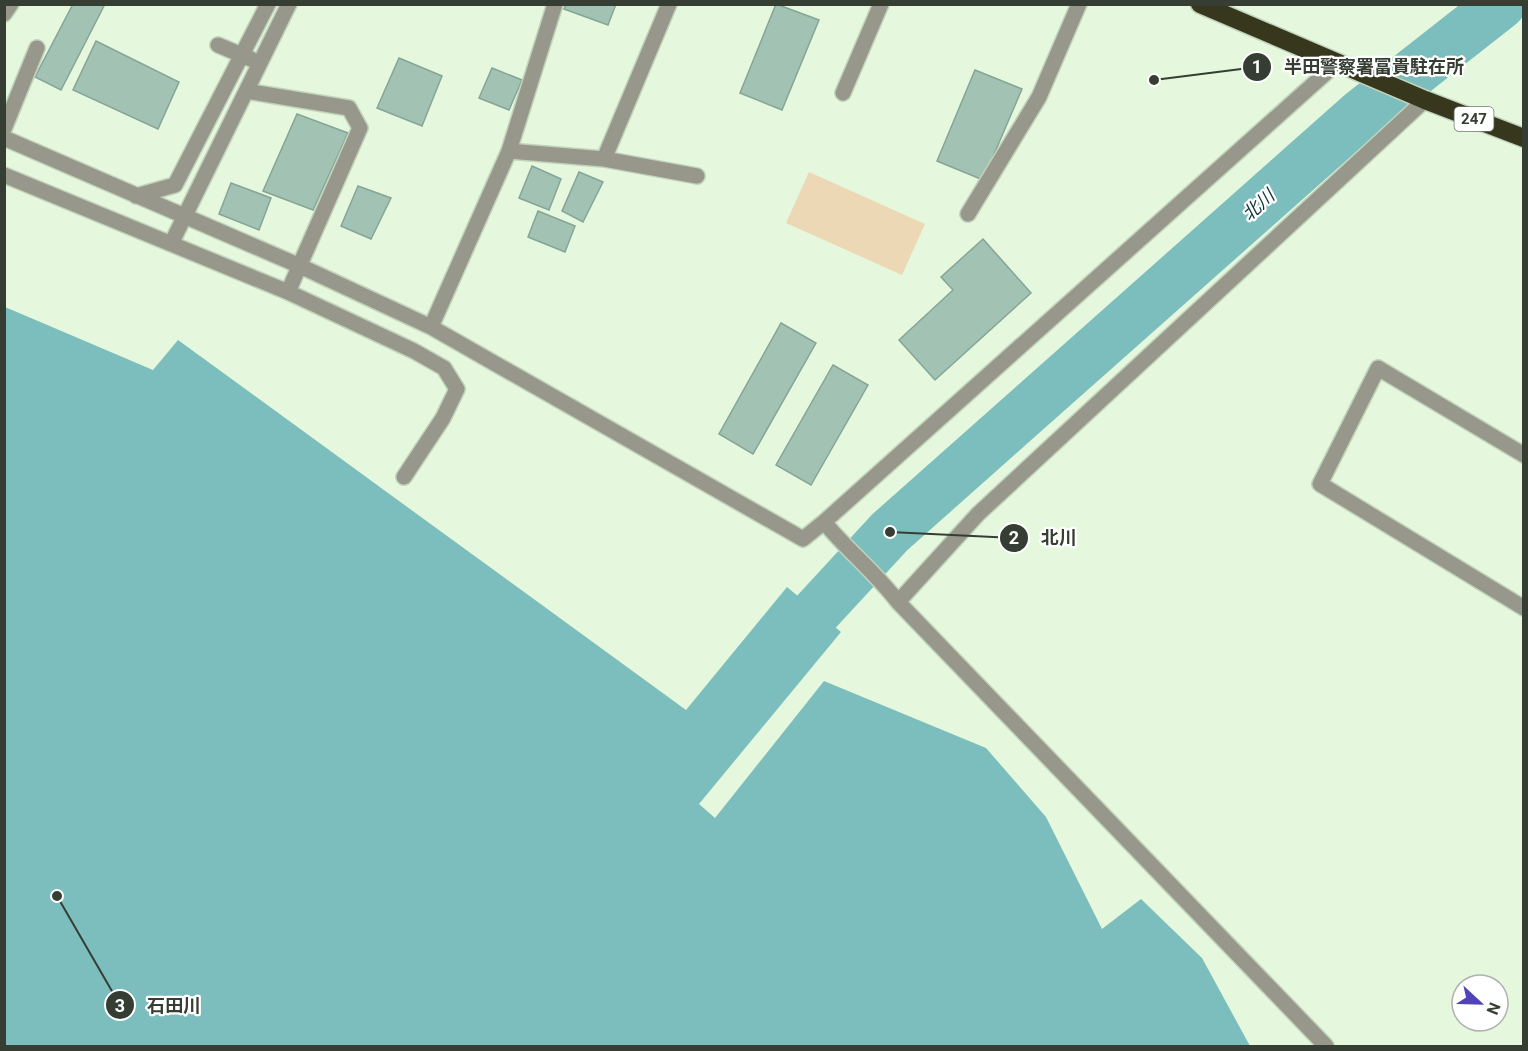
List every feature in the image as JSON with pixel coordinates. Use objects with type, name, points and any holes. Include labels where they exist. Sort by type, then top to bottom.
[{"type":"highway","name":"247","points":[[1200,4],[1425,100],[1524,138]]},
{"type":"street","points":[[4,14],[11,4]]},
{"type":"street","points":[[136,196],[175,185],[268,4]]},
{"type":"street","points":[[171,244],[289,4]]},
{"type":"street","points":[[431,327],[509,151],[555,4]]},
{"type":"street","points":[[604,159],[669,4]]},
{"type":"street","points":[[843,93],[881,4]]},
{"type":"street","points":[[968,214],[1039,97],[1078,4]]},
{"type":"street","points":[[218,45],[260,62]]},
{"type":"street","points":[[4,129],[37,48]]},
{"type":"street","points":[[4,138],[300,266],[431,327],[803,539],[1337,63]]},
{"type":"street","points":[[246,91],[349,108],[360,128],[288,292]]},
{"type":"street","points":[[898,602],[978,514],[1425,100]]},
{"type":"street","points":[[509,151],[604,159],[697,176]]},
{"type":"street","points":[[4,175],[288,292],[414,351],[444,368],[457,389],[442,418],[404,477]]},
{"type":"street","points":[[1524,455],[1378,368],[1320,484],[1524,608]]},
{"type":"street","points":[[824,522],[841,543],[884,582],[898,602],[1326,1047]]},
{"type":"shaded area","points":[[809,172],[925,224],[902,275],[786,223]]},
{"type":"water","points":[[5,307],[153,370],[178,340],[686,710],[787,587],[841,632],[699,804],[715,818],[824,681],[986,748],[1046,817],[1102,929],[1141,899],[1202,958],[1250,1046],[5,1046]]},
{"type":"building","points":[[73,4],[105,4],[61,90],[35,77]]},
{"type":"building","points":[[566,4],[616,4],[608,25],[564,9]]},
{"type":"building","points":[[776,4],[819,20],[782,110],[740,93]]},
{"type":"building","points":[[96,41],[179,82],[158,129],[73,90]]},
{"type":"building","points":[[399,58],[442,76],[422,126],[377,108]]},
{"type":"building","points":[[492,68],[522,80],[509,110],[479,98]]},
{"type":"building","points":[[975,70],[1022,89],[983,180],[937,161]]},
{"type":"building","points":[[297,114],[348,133],[313,210],[263,191]]},
{"type":"building","points":[[532,166],[561,179],[549,210],[519,198]]},
{"type":"building","points":[[579,172],[603,182],[583,222],[562,211]]},
{"type":"building","points":[[231,183],[271,198],[259,230],[219,214]]},
{"type":"building","points":[[358,186],[391,198],[371,239],[341,226]]},
{"type":"building","points":[[538,211],[575,226],[565,252],[528,237]]},
{"type":"building","points":[[983,239],[1031,293],[935,380],[899,340],[953,290],[941,277]]},
{"type":"building","points":[[781,323],[816,343],[753,454],[719,434]]},
{"type":"building","points":[[833,365],[868,385],[811,485],[776,465]]},
{"type":"waterway","name":"北川","points":[[770,662],[890,532],[1361,114],[1501,4]]},
{"type":"place","name":"半田警察署冨貴駐在所","points":[[1154,80]]},
{"type":"place","name":"北川","points":[[890,532]]},
{"type":"place","name":"石田川","points":[[57,896]]}]
